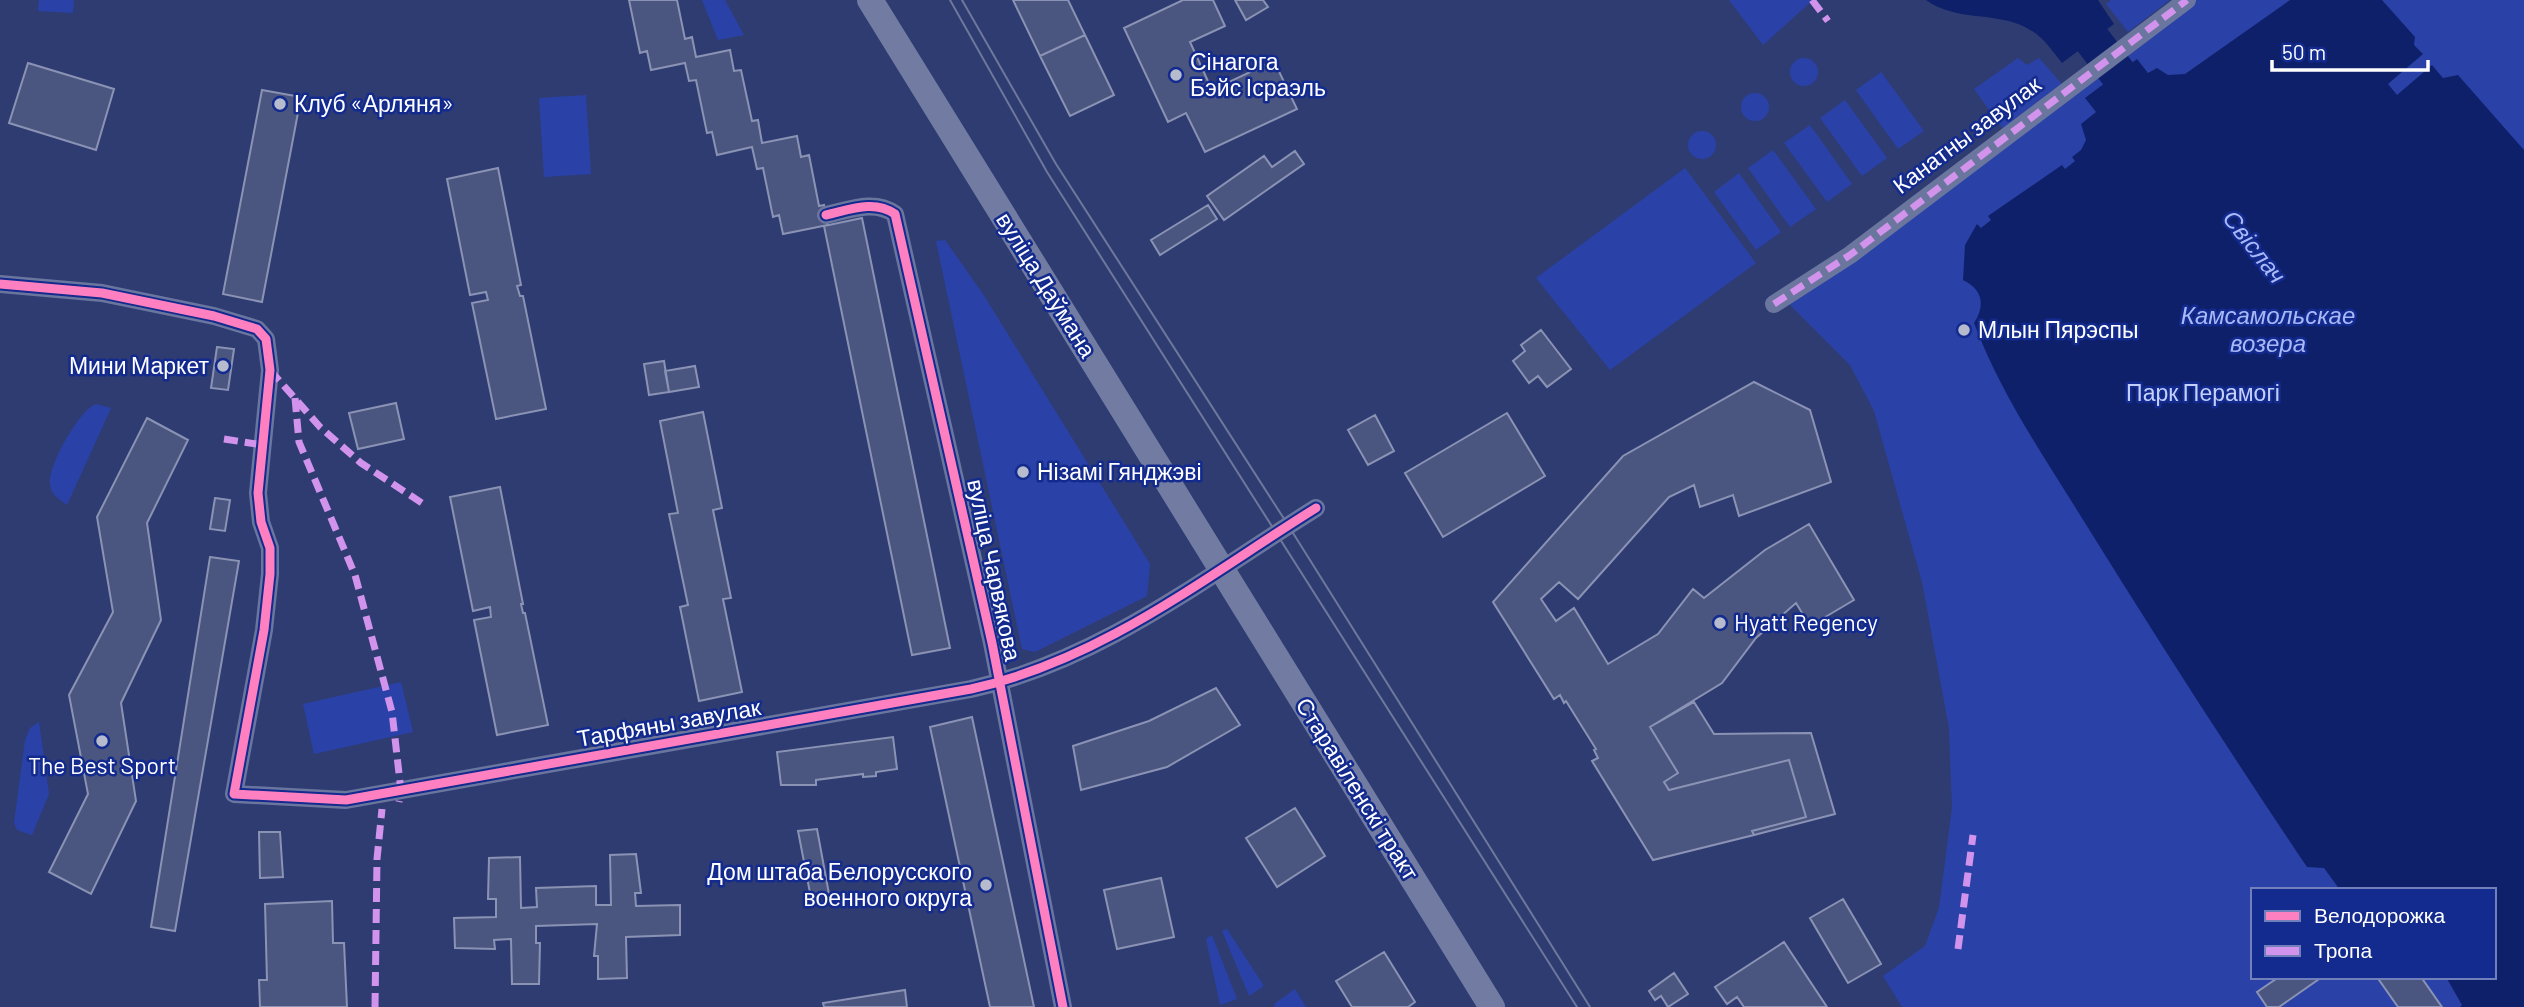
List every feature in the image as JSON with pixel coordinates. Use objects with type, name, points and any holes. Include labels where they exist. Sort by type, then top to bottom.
[{"type":"main road","name":"вуліца Даўмана","points":[[870,0],[1222,570]]},
{"type":"main road","name":"Старавіленскі тракт","points":[[1222,570],[1492,1007]]},
{"type":"street","name":"Канатны завулак","points":[[1774,304],[1850,255],[2187,0]]},
{"type":"street","name":"вуліца Чарвякова","points":[[826,215],[871,205],[884,206],[895,214],[992,643],[1063,1007]]},
{"type":"street","name":"Тарфяны завулак","points":[[0,284],[102,293],[214,316],[257,329],[266,339],[270,370],[258,493],[261,522],[270,548],[270,574],[264,630],[234,794],[346,800],[1027,676],[1112,636],[1222,570],[1317,508]]},
{"type":"green space","points":[[39,0],[74,0],[73,13],[38,11]]},
{"type":"green space","points":[[702,0],[725,0],[744,35],[718,40]]},
{"type":"green space","points":[[1729,0],[1813,0],[1763,45]]},
{"type":"green space","points":[[2111,0],[2170,0],[2128,32],[2106,4]]},
{"type":"green space","name":"Камсамольскае возера","points":[[2188,0],[2524,0],[2524,1007],[1902,1007],[1883,976],[1925,946],[1939,908],[1952,808],[1949,728],[1922,582],[1874,411],[1850,365],[1787,302]]},
{"type":"green space","points":[[1804,58],[1814,62],[1818,72],[1814,82],[1804,86],[1794,82],[1790,72],[1794,62]]},
{"type":"green space","points":[[2018,58],[2027,65],[2039,58],[2062,84],[2003,129],[1974,89]]},
{"type":"green space","points":[[1881,72],[1924,131],[1898,149],[1856,90]]},
{"type":"green space","points":[[1755,93],[1765,97],[1769,107],[1765,117],[1755,121],[1745,117],[1741,107],[1745,97]]},
{"type":"green space","points":[[586,95],[591,174],[544,177],[539,98]]},
{"type":"green space","points":[[1845,100],[1887,158],[1862,176],[1820,118]]},
{"type":"green space","points":[[1810,125],[1852,184],[1827,202],[1784,143]]},
{"type":"green space","points":[[1702,131],[1712,135],[1716,145],[1712,155],[1702,159],[1692,155],[1688,145],[1692,135]]},
{"type":"green space","points":[[1773,150],[1816,209],[1790,227],[1748,168]]},
{"type":"green space","points":[[1685,168],[1756,263],[1610,370],[1536,278]]},
{"type":"green space","points":[[1739,173],[1781,232],[1756,250],[1714,192]]},
{"type":"green space","points":[[945,240],[983,294],[1150,564],[1147,596],[1035,652],[1022,649],[936,241]]},
{"type":"green space","points":[[96,404],[111,408],[67,505],[52,491],[50,484],[54,465],[73,427],[89,408]]},
{"type":"green space","points":[[401,682],[413,732],[314,754],[303,704]]},
{"type":"green space","points":[[39,722],[49,794],[32,835],[17,830],[14,823],[25,740],[30,728]]},
{"type":"green space","points":[[1227,929],[1264,986],[1249,996],[1222,931]]},
{"type":"green space","points":[[1212,935],[1237,999],[1220,1005],[1206,939]]},
{"type":"green space","points":[[1295,989],[1306,1007],[1275,1007],[1274,1004]]},
{"type":"water","points":[[1926,0],[2098,0],[2114,24],[2062,63],[2040,37],[2020,25],[1951,12]]},
{"type":"water","name":"Камсамольскае возера","points":[[2290,0],[2382,0],[2415,37],[2414,45],[2423,54],[2388,84],[2397,95],[2432,65],[2443,78],[2458,75],[2524,150],[2524,1007],[2460,1007],[2462,1005],[2447,979],[2496,979],[2496,888],[2339,888],[2324,868],[2307,867],[2167,653],[2025,426],[1997,375],[1974,323],[1980,310],[1980,298],[1974,288],[1963,280],[1965,245],[1977,224],[1981,228],[1991,220],[1988,216],[2062,165],[2065,169],[2075,161],[2072,157],[2081,150],[2086,140],[2081,124],[2096,112],[2085,98],[2137,59],[2148,73],[2157,68],[2168,75],[2185,74]]},
{"type":"building","points":[[629,0],[677,0],[685,39],[692,37],[696,57],[730,50],[734,71],[741,70],[752,121],[758,120],[762,143],[797,136],[801,157],[809,155],[819,206],[824,205],[828,225],[783,234],[779,215],[773,217],[763,168],[757,169],[752,147],[717,155],[712,132],[707,133],[696,80],[689,81],[685,63],[651,70],[647,51],[640,53]]},
{"type":"building","points":[[1013,0],[1068,0],[1085,35],[1040,56]]},
{"type":"building","name":"Сінагога Бэйс Ісраэль","points":[[1183,0],[1213,0],[1225,26],[1190,42],[1212,90],[1274,61],[1297,109],[1205,152],[1186,113],[1168,122],[1124,28]]},
{"type":"building","points":[[1235,0],[1263,0],[1268,7],[1246,20]]},
{"type":"building","points":[[1085,35],[1114,95],[1070,116],[1040,56]]},
{"type":"building","points":[[28,63],[114,89],[96,150],[9,123]]},
{"type":"building","points":[[262,90],[301,97],[262,302],[223,294]]},
{"type":"building","points":[[1295,151],[1304,164],[1224,220],[1207,196],[1264,156],[1272,167]]},
{"type":"building","points":[[498,168],[521,285],[517,286],[520,296],[523,296],[546,409],[496,419],[472,303],[488,300],[486,292],[470,295],[447,179]]},
{"type":"building","points":[[1208,205],[1217,219],[1160,255],[1151,240]]},
{"type":"building","points":[[862,218],[950,648],[912,655],[824,226]]},
{"type":"building","points":[[1541,330],[1571,369],[1547,387],[1538,376],[1529,383],[1513,361],[1525,351],[1521,345]]},
{"type":"building","points":[[217,347],[234,349],[228,390],[211,388]]},
{"type":"building","points":[[664,361],[669,392],[649,395],[644,364]]},
{"type":"building","points":[[695,366],[699,387],[669,392],[665,371]]},
{"type":"building","name":"Hyatt Regency","points":[[1754,382],[1810,410],[1831,482],[1739,516],[1733,495],[1700,507],[1694,485],[1669,497],[1578,599],[1559,582],[1541,599],[1556,621],[1574,608],[1608,664],[1658,634],[1693,589],[1704,598],[1765,550],[1809,524],[1854,600],[1810,626],[1796,603],[1756,638],[1722,683],[1650,727],[1678,773],[1664,782],[1669,790],[1789,760],[1806,817],[1752,831],[1754,835],[1653,860],[1592,761],[1598,758],[1594,750],[1596,749],[1566,701],[1564,703],[1560,695],[1554,699],[1493,602],[1623,456]]},
{"type":"building","points":[[396,403],[404,439],[358,449],[349,413]]},
{"type":"building","points":[[703,412],[722,508],[713,510],[731,598],[723,599],[742,692],[699,701],[680,607],[688,605],[669,514],[678,513],[660,421]]},
{"type":"building","points":[[1507,413],[1545,476],[1443,537],[1405,473]]},
{"type":"building","points":[[1375,415],[1394,451],[1368,465],[1348,430]]},
{"type":"building","points":[[147,418],[188,440],[147,523],[161,620],[121,703],[136,801],[91,894],[49,872],[88,794],[69,695],[113,612],[97,517]]},
{"type":"building","points":[[500,487],[521,604],[548,725],[497,735],[474,620],[491,617],[490,607],[473,611],[450,497]]},
{"type":"building","points":[[215,498],[230,500],[225,531],[210,529]]},
{"type":"building","points":[[210,557],[239,561],[175,931],[151,927]]},
{"type":"building","points":[[1216,688],[1240,725],[1167,767],[1081,790],[1073,746],[1149,721]]},
{"type":"building","points":[[1694,702],[1714,734],[1811,733],[1835,814],[1754,835],[1752,831],[1806,817],[1789,760],[1669,790],[1664,782],[1678,773],[1650,727]]},
{"type":"building","name":"Дом штаба Белорусского военного округа","points":[[972,717],[1034,1007],[990,1007],[930,727]]},
{"type":"building","points":[[893,737],[897,769],[876,772],[876,776],[863,777],[863,774],[816,780],[816,785],[781,785],[777,752]]},
{"type":"building","points":[[1295,808],[1325,856],[1277,887],[1246,838]]},
{"type":"building","points":[[817,829],[829,894],[811,898],[798,831]]},
{"type":"building","points":[[259,832],[280,832],[283,877],[260,878]]},
{"type":"building","points":[[636,854],[641,893],[635,893],[636,906],[680,905],[680,935],[626,937],[627,978],[598,979],[598,956],[594,956],[597,924],[536,926],[536,943],[540,943],[539,984],[512,984],[511,939],[494,940],[495,949],[455,948],[454,918],[496,917],[496,899],[488,899],[489,858],[520,857],[521,908],[537,907],[536,888],[596,886],[596,905],[611,905],[610,855]]},
{"type":"building","points":[[1161,878],[1174,937],[1117,949],[1104,890]]},
{"type":"building","points":[[1843,899],[1881,964],[1848,983],[1810,918]]},
{"type":"building","points":[[332,901],[333,943],[344,943],[347,1007],[260,1007],[259,980],[267,980],[265,904]]},
{"type":"building","points":[[1784,942],[1827,1007],[1744,1007],[1737,997],[1727,1004],[1715,987]]},
{"type":"building","points":[[1384,952],[1415,1002],[1408,1007],[1352,1007],[1336,981]]},
{"type":"building","points":[[1674,973],[1688,994],[1668,1007],[1661,996],[1655,1000],[1649,991]]},
{"type":"building","points":[[2276,979],[2319,979],[2279,1007],[2267,1007],[2257,992]]},
{"type":"building","points":[[2378,979],[2422,979],[2442,1007],[2398,1007]]},
{"type":"building","points":[[905,990],[907,1007],[824,1007],[823,1003]]},
{"type":"waterway","name":"Свіслач","points":[[2062,0],[2148,113]]},
{"type":"tram line","points":[[950,0],[1047,172],[1577,1007]]},
{"type":"tram line","points":[[962,0],[1056,164],[1288,525],[1590,1007]]},
{"type":"marked path","points":[[1812,0],[1828,21]]},
{"type":"marked path","points":[[1774,304],[1850,255],[2187,0]]},
{"type":"marked path","points":[[270,370],[320,427],[361,463],[425,505]]},
{"type":"marked path","points":[[295,398],[299,442],[355,575],[392,712],[401,791],[399,802]]},
{"type":"marked path","points":[[224,439],[263,445]]},
{"type":"marked path","points":[[375,1007],[377,859],[382,809]]},
{"type":"marked path","points":[[1958,949],[1973,835]]},
{"type":"cycle path","points":[[826,215],[870,206],[895,214],[992,643],[1063,1007]]},
{"type":"cycle path","points":[[0,284],[102,293],[214,316],[257,329],[266,339],[270,370],[258,493],[261,522],[270,548],[270,574],[264,630],[234,794],[346,800],[971,689],[1019,676],[1108,637],[1193,588],[1316,508]]},
{"type":"place","name":"Сінагога Бэйс Ісраэль","points":[[1176,75]]},
{"type":"place","name":"Клуб «Арляня»","points":[[280,104]]},
{"type":"place","name":"Млын Пярэспы","points":[[1964,330]]},
{"type":"place","name":"Мини Маркет","points":[[223,366]]},
{"type":"place","name":"Нізамі Гянджэві","points":[[1023,472]]},
{"type":"place","name":"Hyatt Regency","points":[[1720,623]]},
{"type":"place","name":"The Best Sport","points":[[102,741]]},
{"type":"place","name":"Дом штаба Белорусского военного округа","points":[[986,885]]},
{"type":"park label","name":"Парк Перамогі","points":[[2203,393]]}]
